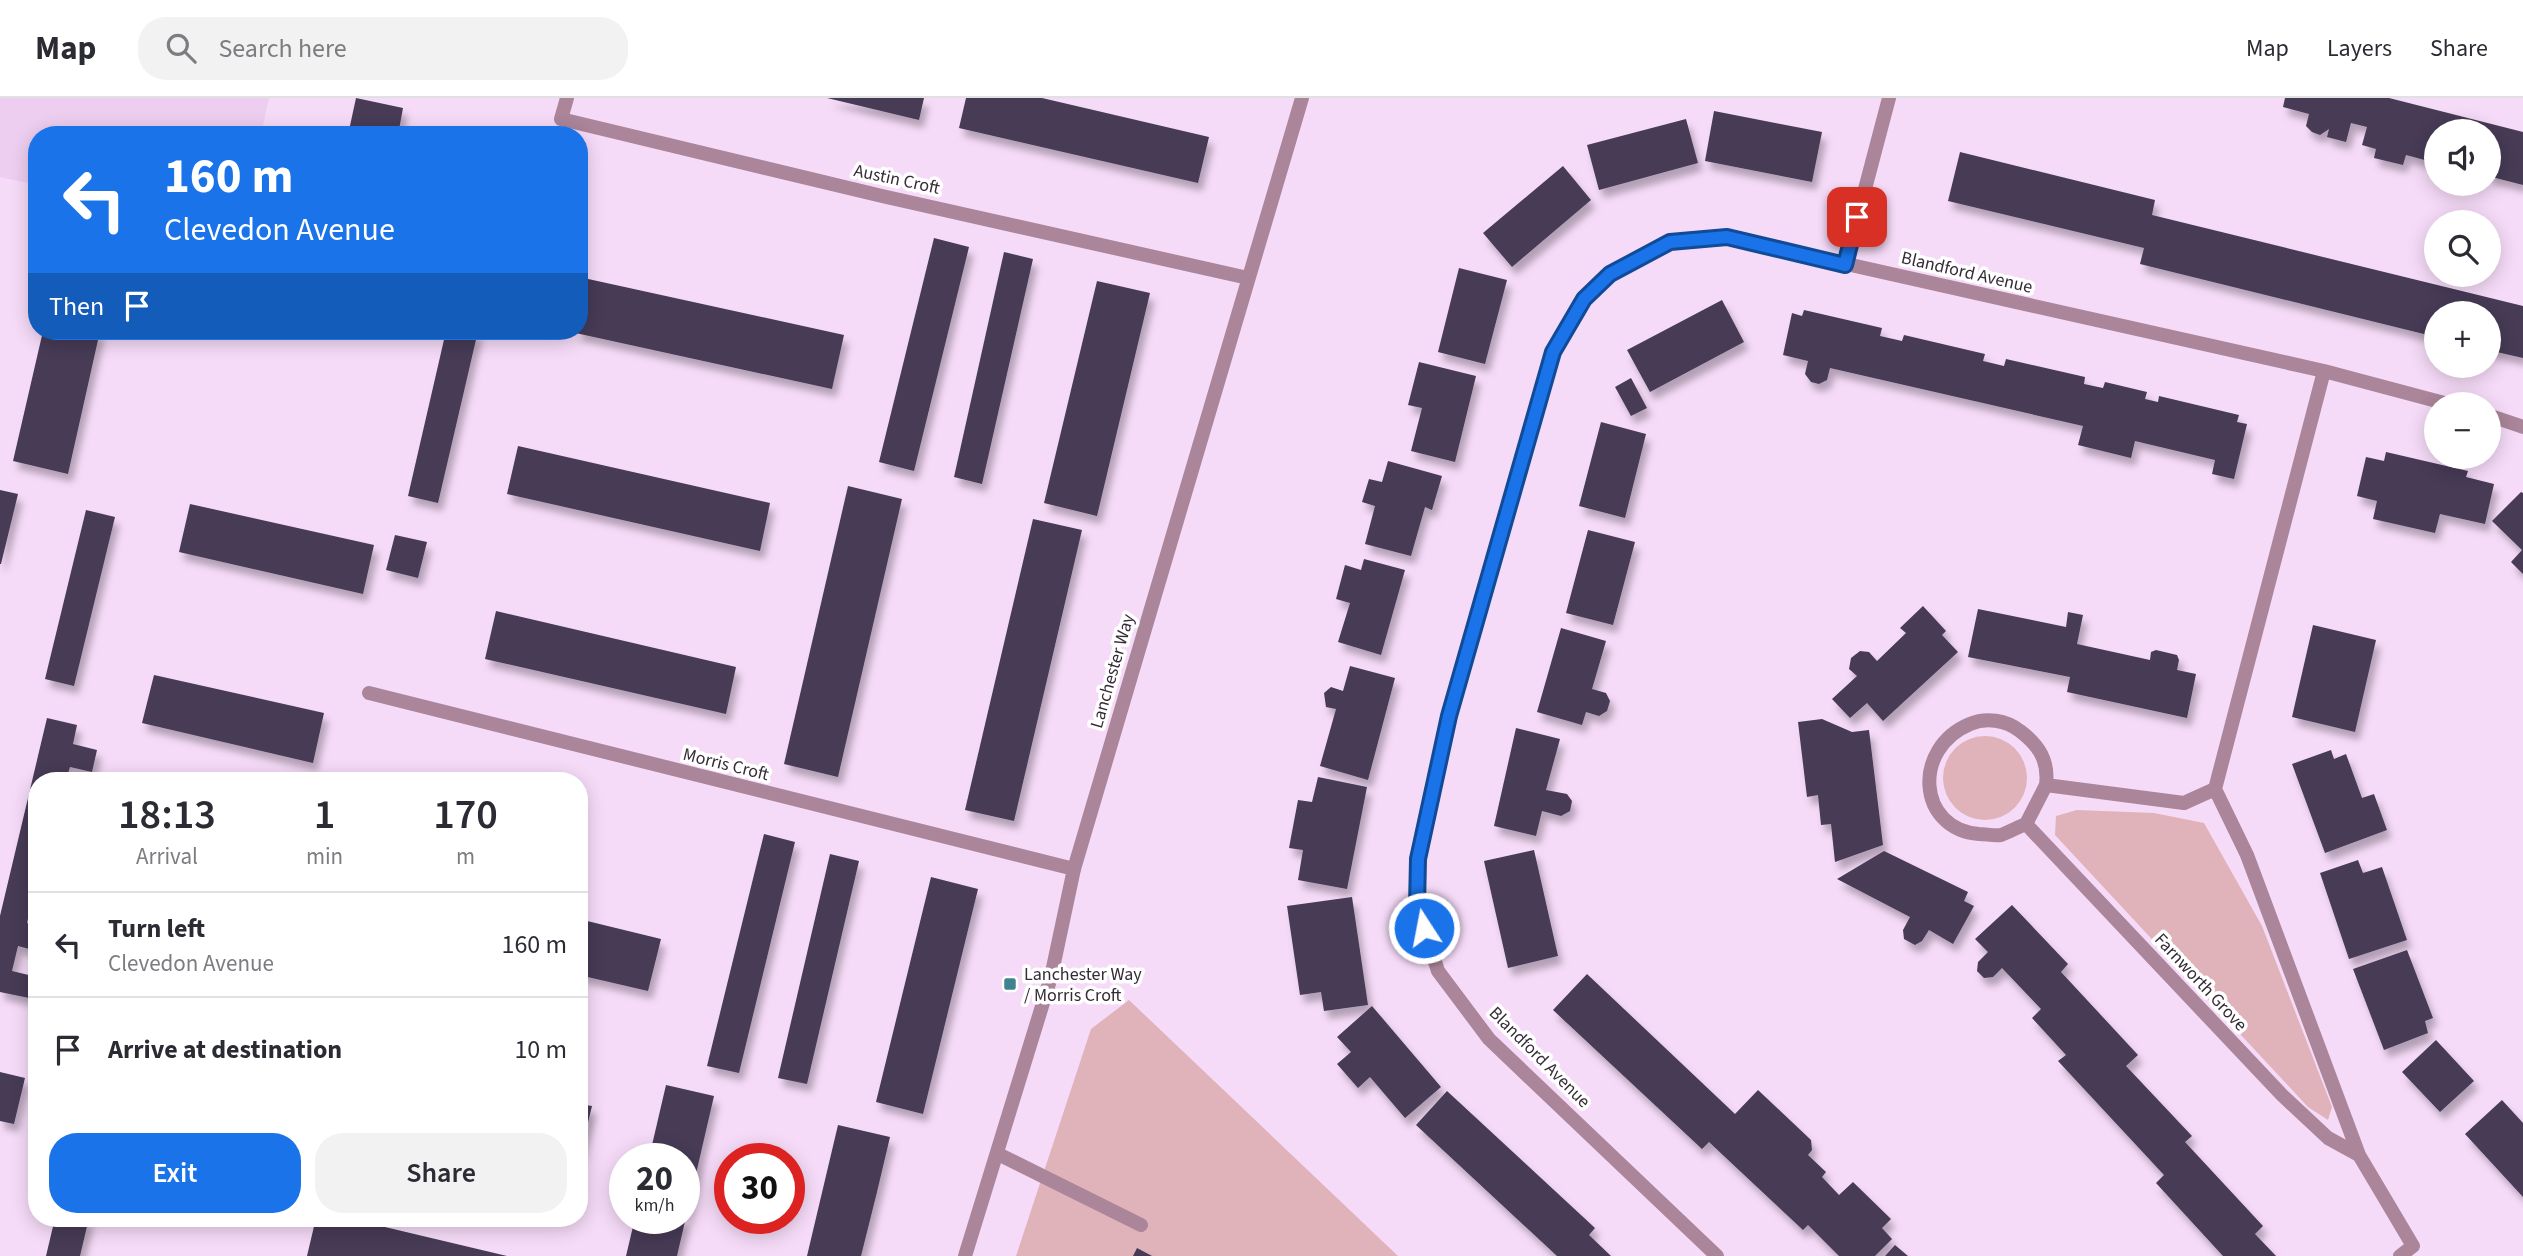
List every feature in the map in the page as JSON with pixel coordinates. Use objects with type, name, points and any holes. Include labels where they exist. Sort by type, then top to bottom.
[{"type":"street","name":"Austin Croft","points":[[567,98],[561,119],[882,196],[1248,278]]},
{"type":"street","name":"Lanchester Way","points":[[965,1256],[1051,977],[1074,869],[1302,98]]},
{"type":"street","points":[[1845,265],[1889,98]]},
{"type":"street","name":"Blandford Avenue","points":[[1717,1256],[1489,1039],[1438,971],[1417,906],[1418,859],[1449,716],[1553,352],[1584,299],[1610,274],[1670,242],[1727,237],[2323,372],[2424,398]]},
{"type":"street","points":[[2323,372],[2215,789],[2247,855],[2359,1155],[2413,1246],[2400,1256]]},
{"type":"street","points":[[2501,419],[2523,427]]},
{"type":"street","name":"Morris Croft","points":[[369,693],[1074,869]]},
{"type":"street","points":[[1981,719],[2010,723],[2035,742],[2048,767],[2046,785],[2026,824],[1998,835],[1967,833],[1941,816],[1930,794],[1929,769],[1938,747],[1951,732],[1981,719]]},
{"type":"street","points":[[2046,785],[2184,803],[2215,789]]},
{"type":"street","name":"Farnworth Grove","points":[[2026,824],[2282,1096],[2328,1138],[2359,1155]]},
{"type":"street","points":[[998,1154],[1141,1225]]},
{"type":"shaded area","points":[[0,98],[269,98],[263,126],[28,126],[28,183],[0,177]]},
{"type":"shaded area","points":[[1985,736],[2001,739],[2015,748],[2024,762],[2027,778],[2024,794],[2015,808],[2001,817],[1985,820],[1969,817],[1955,808],[1946,794],[1943,778],[1946,762],[1955,748],[1969,739]]},
{"type":"shaded area","points":[[2077,810],[2154,813],[2204,823],[2262,926],[2332,1107],[2328,1120],[2308,1107],[2055,835],[2056,816]]},
{"type":"shaded area","points":[[1129,1000],[1398,1256],[1016,1256],[1091,1029]]},
{"type":"building","points":[[356,98],[403,108],[400,126],[350,126]]},
{"type":"building","points":[[827,98],[924,98],[919,120]]},
{"type":"building","points":[[966,98],[1042,98],[1209,137],[1198,183],[959,128]]},
{"type":"building","points":[[2285,98],[2389,98],[2472,119],[2424,119],[2424,160],[2406,155],[2403,165],[2374,158],[2376,149],[2362,145],[2367,127],[2351,123],[2346,142],[2327,137],[2329,129],[2320,135],[2312,132],[2306,126],[2309,114],[2283,107]]},
{"type":"building","points":[[1714,111],[1822,132],[1812,182],[1705,161]]},
{"type":"building","points":[[1686,119],[1698,163],[1599,190],[1587,145]]},
{"type":"building","points":[[2501,126],[2523,132],[2523,185],[2501,179]]},
{"type":"building","points":[[1960,152],[2155,200],[2152,215],[2424,282],[2424,287],[2446,287],[2523,306],[2523,358],[2501,353],[2501,301],[2424,301],[2424,334],[2140,264],[2144,248],[1948,201]]},
{"type":"building","points":[[1563,166],[1591,200],[1512,267],[1483,233]]},
{"type":"building","points":[[934,238],[969,247],[914,471],[879,462]]},
{"type":"building","points":[[1004,252],[1033,259],[982,484],[954,477]]},
{"type":"building","points":[[1459,268],[1507,280],[1485,364],[1438,352]]},
{"type":"building","points":[[588,279],[844,335],[832,389],[588,336]]},
{"type":"building","points":[[1097,281],[1150,293],[1097,516],[1044,503]]},
{"type":"building","points":[[1722,300],[1744,342],[1650,392],[1627,350]]},
{"type":"building","points":[[1804,310],[1882,328],[1880,336],[1902,341],[1904,335],[1985,354],[1983,361],[2004,366],[2006,359],[2085,377],[2084,384],[2103,388],[2105,382],[2147,392],[2145,399],[2158,402],[2159,396],[2239,415],[2237,422],[2247,424],[2234,479],[2212,474],[2215,460],[2135,441],[2131,458],[2078,445],[2083,426],[1830,368],[1827,380],[1819,384],[1811,382],[1805,374],[1808,361],[1783,355],[1792,313],[1802,316]]},
{"type":"building","points":[[41,340],[98,340],[68,474],[13,461]]},
{"type":"building","points":[[444,340],[476,340],[438,503],[408,496]]},
{"type":"building","points":[[1419,362],[1476,376],[1455,462],[1411,451],[1422,408],[1408,405]]},
{"type":"building","points":[[1631,378],[1647,408],[1631,416],[1615,387]]},
{"type":"building","points":[[1601,422],[1646,434],[1625,518],[1579,506]]},
{"type":"building","points":[[518,446],[770,503],[760,551],[507,494]]},
{"type":"building","points":[[2386,452],[2424,461],[2424,469],[2459,469],[2468,471],[2466,477],[2494,484],[2485,524],[2440,514],[2435,533],[2373,519],[2377,501],[2357,496],[2366,457],[2384,461]]},
{"type":"building","points":[[1388,461],[1442,476],[1432,510],[1425,507],[1411,556],[1365,544],[1375,506],[1362,502],[1369,479],[1382,482]]},
{"type":"building","points":[[848,486],[902,499],[838,777],[784,764]]},
{"type":"building","points":[[0,490],[18,494],[1,564],[0,564]]},
{"type":"building","points":[[2521,492],[2523,574],[2511,562],[2522,550],[2492,521]]},
{"type":"building","points":[[190,504],[374,545],[363,594],[179,552]]},
{"type":"building","points":[[86,510],[115,517],[74,686],[45,679]]},
{"type":"building","points":[[1033,519],[1082,530],[1014,821],[965,810]]},
{"type":"building","points":[[1588,530],[1635,542],[1613,625],[1566,613]]},
{"type":"building","points":[[395,535],[427,542],[418,578],[386,570]]},
{"type":"building","points":[[1364,559],[1405,570],[1381,655],[1338,642],[1350,603],[1336,599],[1345,565],[1361,570]]},
{"type":"building","points":[[1923,606],[1946,631],[1942,635],[1958,652],[1883,721],[1867,703],[1850,718],[1832,699],[1857,676],[1849,669],[1851,658],[1860,651],[1869,652],[1877,661],[1906,633],[1900,628]]},
{"type":"building","points":[[1978,609],[2066,627],[2068,612],[2083,615],[2077,644],[2150,660],[2151,652],[2156,650],[2177,655],[2177,670],[2196,674],[2187,718],[2067,692],[2070,677],[1968,657]]},
{"type":"building","points":[[496,611],[736,667],[726,714],[485,659]]},
{"type":"building","points":[[2313,625],[2376,640],[2355,732],[2292,717]]},
{"type":"building","points":[[1561,628],[1606,641],[1592,689],[1606,693],[1610,701],[1607,711],[1599,716],[1586,712],[1582,725],[1537,712]]},
{"type":"building","points":[[1350,666],[1395,678],[1368,780],[1320,766],[1336,709],[1326,707],[1324,693],[1331,687],[1343,691]]},
{"type":"building","points":[[154,675],[324,713],[313,763],[142,723]]},
{"type":"building","points":[[47,718],[77,725],[73,744],[97,750],[92,772],[70,767],[68,772],[34,772]]},
{"type":"building","points":[[1822,719],[1852,732],[1869,730],[1883,845],[1835,862],[1831,824],[1821,825],[1818,795],[1807,797],[1798,722]]},
{"type":"building","points":[[1516,728],[1560,739],[1546,790],[1567,794],[1572,801],[1570,811],[1561,816],[1542,811],[1536,836],[1494,826]]},
{"type":"building","points":[[2331,750],[2334,759],[2346,754],[2362,798],[2374,794],[2387,830],[2325,853],[2292,764]]},
{"type":"building","points":[[1318,777],[1367,787],[1347,889],[1298,880],[1303,850],[1289,848],[1298,800],[1312,802]]},
{"type":"building","points":[[28,798],[28,949],[18,946],[12,971],[28,975],[28,998],[0,992],[0,916]]},
{"type":"building","points":[[764,834],[795,842],[739,1073],[707,1066]]},
{"type":"building","points":[[1534,850],[1558,956],[1508,968],[1484,861]]},
{"type":"building","points":[[1884,851],[1968,892],[1964,901],[1974,906],[1953,944],[1929,930],[1922,941],[1915,945],[1904,939],[1903,930],[1910,917],[1837,879]]},
{"type":"building","points":[[830,854],[859,861],[807,1084],[778,1078]]},
{"type":"building","points":[[2358,860],[2363,873],[2382,867],[2407,940],[2349,959],[2320,873]]},
{"type":"building","points":[[931,877],[978,889],[923,1114],[876,1102]]},
{"type":"building","points":[[1352,897],[1368,1005],[1324,1011],[1321,992],[1300,995],[1287,906]]},
{"type":"building","points":[[2012,905],[2068,964],[2061,972],[2138,1055],[2126,1066],[2192,1136],[2185,1142],[2263,1226],[2255,1234],[2276,1256],[2223,1256],[2156,1183],[2164,1175],[2058,1061],[2066,1055],[2032,1018],[2041,1009],[2002,968],[1993,977],[1984,978],[1977,971],[1978,962],[1988,952],[1975,939]]},
{"type":"building","points":[[588,921],[661,939],[648,991],[588,977]]},
{"type":"building","points":[[2407,950],[2433,1018],[2425,1021],[2428,1033],[2384,1050],[2353,969]]},
{"type":"building","points":[[1587,974],[1735,1114],[1758,1090],[1811,1140],[1812,1150],[1808,1155],[1826,1172],[1822,1177],[1839,1195],[1853,1182],[1891,1219],[1882,1228],[1892,1239],[1875,1256],[1839,1256],[1808,1225],[1803,1230],[1709,1142],[1702,1149],[1553,1010]]},
{"type":"building","points":[[1372,1006],[1441,1087],[1405,1118],[1370,1077],[1358,1088],[1337,1064],[1351,1052],[1337,1037]]},
{"type":"building","points":[[2436,1040],[2474,1081],[2440,1112],[2402,1072]]},
{"type":"building","points":[[0,1072],[25,1078],[14,1124],[0,1121]]},
{"type":"building","points":[[666,1085],[714,1096],[700,1157],[700,1143],[652,1143]]},
{"type":"building","points":[[1447,1091],[1595,1228],[1589,1235],[1611,1256],[1557,1256],[1416,1125]]},
{"type":"building","points":[[2502,1100],[2523,1123],[2523,1197],[2465,1134]]},
{"type":"building","points":[[588,1105],[592,1106],[588,1122]]},
{"type":"building","points":[[838,1125],[890,1137],[877,1192],[861,1256],[807,1256]]},
{"type":"building","points":[[53,1227],[87,1227],[80,1256],[46,1256]]},
{"type":"building","points":[[314,1227],[385,1227],[507,1256],[307,1256]]},
{"type":"building","points":[[631,1234],[682,1234],[677,1256],[626,1256]]},
{"type":"building","points":[[1895,1245],[1908,1256],[1885,1256]]},
{"type":"building","points":[[1137,1248],[1152,1256],[1133,1256]]},
{"type":"place","name":"Lanchester Way / Morris Croft","points":[[1010,984]]},
{"type":"route","points":[[1424,928],[1417,906],[1418,859],[1449,716],[1553,352],[1584,299],[1610,274],[1635,258],[1670,242],[1727,237],[1845,265],[1857,217]]}]
